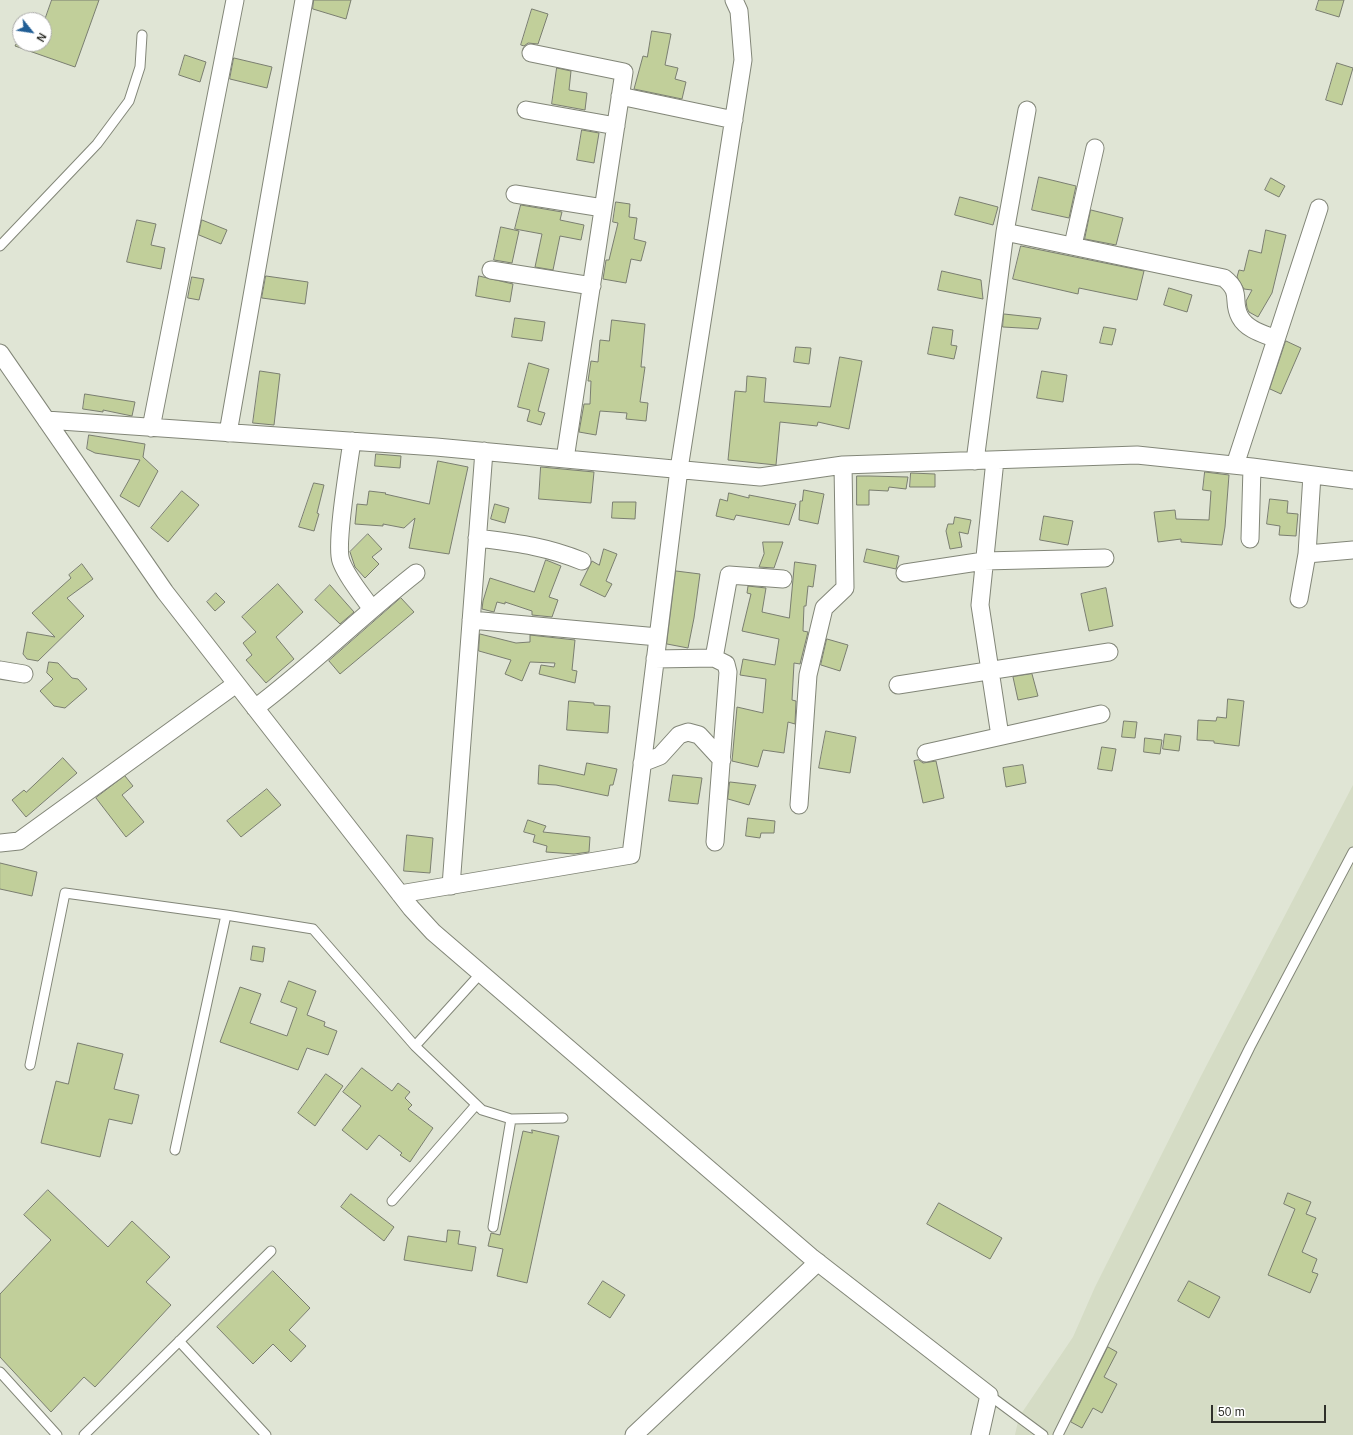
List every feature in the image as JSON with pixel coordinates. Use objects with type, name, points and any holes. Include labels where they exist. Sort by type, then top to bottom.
[{"type":"street","points":[[151,428],[234,0]]},
{"type":"street","points":[[228,433],[304,0]]},
{"type":"street","points":[[400,894],[631,855],[679,469],[743,60],[739,11],[734,0]]},
{"type":"street","points":[[531,53],[624,72],[565,459]]},
{"type":"street","points":[[620,96],[734,120]]},
{"type":"street","points":[[526,110],[616,126]]},
{"type":"street","points":[[975,461],[1005,232],[1027,110]]},
{"type":"street","points":[[1073,245],[1095,148]]},
{"type":"street","points":[[515,194],[603,208]]},
{"type":"street","points":[[1235,466],[1319,208]]},
{"type":"street","points":[[1005,232],[1073,245],[1224,278],[1233,285],[1239,316],[1245,324],[1254,330],[1276,340]]},
{"type":"street","points":[[491,270],[592,286]]},
{"type":"street","points":[[0,353],[165,592],[400,894],[433,932],[818,1262],[990,1394],[980,1435]]},
{"type":"street","points":[[46,420],[484,451],[760,477],[843,465],[1137,455],[1252,467],[1353,480]]},
{"type":"street","points":[[352,441],[341,535],[340,560],[347,574],[371,608]]},
{"type":"street","points":[[451,886],[484,451]]},
{"type":"street","points":[[995,460],[980,605],[1000,736]]},
{"type":"street","points":[[799,805],[808,675],[824,608],[845,588],[843,465]]},
{"type":"street","points":[[1250,539],[1252,467]]},
{"type":"street","points":[[1299,599],[1307,554],[1312,475]]},
{"type":"street","points":[[477,538],[532,545],[556,550],[582,561]]},
{"type":"street","points":[[1307,554],[1353,550]]},
{"type":"street","points":[[904,573],[984,561],[1105,558]]},
{"type":"street","points":[[255,708],[289,682],[371,608],[416,573]]},
{"type":"street","points":[[714,658],[729,575],[783,579]]},
{"type":"street","points":[[471,620],[658,637]]},
{"type":"street","points":[[898,686],[1109,652]]},
{"type":"street","points":[[655,659],[714,658],[726,664],[728,672],[715,842]]},
{"type":"street","points":[[0,670],[24,674]]},
{"type":"street","points":[[0,843],[19,840],[236,684]]},
{"type":"street","points":[[926,753],[1101,714]]},
{"type":"street","points":[[642,763],[660,756],[680,735],[688,732],[698,735],[722,760]]},
{"type":"street","points":[[634,1435],[818,1262]]},
{"type":"lane","points":[[0,246],[97,144],[129,101],[140,67],[142,35]]},
{"type":"lane","points":[[1058,1435],[1250,1047],[1353,852]]},
{"type":"lane","points":[[30,1065],[65,892],[226,914],[313,929],[414,1046],[482,1110],[511,1119],[562,1118]]},
{"type":"lane","points":[[175,1150],[226,914]]},
{"type":"lane","points":[[414,1046],[481,973]]},
{"type":"lane","points":[[392,1201],[476,1105]]},
{"type":"lane","points":[[493,1227],[511,1119]]},
{"type":"lane","points":[[84,1435],[271,1252]]},
{"type":"lane","points":[[180,1341],[266,1435]]},
{"type":"lane","points":[[0,1372],[57,1435]]},
{"type":"lane","points":[[990,1394],[1043,1435]]},
{"type":"shaded area","points":[[1353,785],[1353,1435],[1015,1435],[1019,1417],[1073,1337],[1095,1287],[1201,1076]]},
{"type":"building","points":[[52,0],[99,0],[75,67],[32,52],[52,52],[52,12],[48,12]]},
{"type":"building","points":[[314,0],[351,0],[346,19],[313,9]]},
{"type":"building","points":[[1319,0],[1344,0],[1339,17],[1316,10]]},
{"type":"building","points":[[532,9],[548,14],[538,44],[528,43],[524,46],[521,45]]},
{"type":"building","points":[[652,31],[671,34],[665,65],[678,68],[675,79],[686,82],[682,99],[634,89],[643,56],[647,57]]},
{"type":"building","points":[[185,55],[206,62],[200,82],[179,75]]},
{"type":"building","points":[[234,58],[272,67],[267,88],[230,79]]},
{"type":"building","points":[[1337,63],[1353,68],[1342,105],[1326,100]]},
{"type":"building","points":[[557,68],[571,71],[569,90],[587,93],[585,110],[552,104]]},
{"type":"building","points":[[582,130],[599,133],[594,163],[577,160]]},
{"type":"building","points":[[1039,177],[1076,186],[1069,218],[1032,210]]},
{"type":"building","points":[[1271,178],[1285,186],[1279,197],[1265,190]]},
{"type":"building","points":[[960,197],[998,207],[993,225],[955,215]]},
{"type":"building","points":[[616,202],[630,204],[629,217],[637,218],[634,239],[646,242],[641,261],[631,259],[626,283],[603,279],[606,260],[609,260],[618,223],[613,222]]},
{"type":"building","points":[[521,205],[562,212],[560,220],[584,225],[581,240],[560,236],[553,270],[535,267],[542,234],[515,229]]},
{"type":"building","points":[[1091,210],[1123,218],[1116,245],[1085,239]]},
{"type":"building","points":[[137,220],[156,224],[151,245],[165,248],[161,269],[127,262]]},
{"type":"building","points":[[202,220],[227,230],[221,244],[199,235]]},
{"type":"building","points":[[501,227],[519,231],[512,263],[494,260]]},
{"type":"building","points":[[1266,230],[1286,235],[1272,293],[1258,317],[1249,312],[1247,308],[1246,301],[1252,290],[1244,289],[1237,277],[1239,270],[1244,271],[1249,250],[1261,253]]},
{"type":"building","points":[[1021,246],[1144,271],[1137,300],[1079,288],[1078,294],[1013,279]]},
{"type":"building","points":[[942,271],[981,280],[983,299],[938,290]]},
{"type":"building","points":[[266,276],[308,282],[305,304],[262,298]]},
{"type":"building","points":[[479,276],[513,284],[510,302],[476,296]]},
{"type":"building","points":[[192,277],[204,279],[199,300],[188,298]]},
{"type":"building","points":[[1169,288],[1192,295],[1187,312],[1164,305]]},
{"type":"building","points":[[1004,314],[1041,318],[1038,329],[1003,327]]},
{"type":"building","points":[[515,318],[545,322],[542,341],[512,337]]},
{"type":"building","points":[[612,320],[645,324],[641,367],[645,367],[640,402],[648,403],[646,421],[626,419],[627,413],[600,411],[596,435],[579,432],[584,404],[590,404],[591,381],[588,381],[591,361],[598,362],[600,340],[609,341]]},
{"type":"building","points":[[933,327],[953,330],[951,345],[957,346],[954,359],[928,354]]},
{"type":"building","points":[[1104,327],[1116,329],[1112,345],[1100,343]]},
{"type":"building","points":[[1286,341],[1301,348],[1281,394],[1270,389]]},
{"type":"building","points":[[796,347],[811,348],[809,364],[794,362]]},
{"type":"building","points":[[840,357],[862,361],[849,429],[818,422],[817,426],[780,422],[776,465],[728,460],[735,391],[746,392],[747,376],[766,378],[764,402],[830,407]]},
{"type":"building","points":[[529,363],[549,369],[538,411],[545,413],[541,425],[527,421],[530,410],[518,407]]},
{"type":"building","points":[[260,371],[280,374],[274,425],[253,423]]},
{"type":"building","points":[[1042,371],[1067,375],[1063,402],[1037,398]]},
{"type":"building","points":[[85,394],[135,402],[132,416],[103,410],[103,412],[83,409]]},
{"type":"building","points":[[89,435],[145,444],[143,457],[158,471],[139,507],[120,496],[140,460],[95,453],[87,449]]},
{"type":"building","points":[[376,454],[401,456],[400,468],[375,466]]},
{"type":"building","points":[[438,461],[468,467],[449,554],[409,548],[415,518],[404,528],[383,524],[383,526],[355,524],[357,504],[367,505],[369,491],[386,493],[385,494],[429,504]]},
{"type":"building","points":[[541,467],[594,472],[591,503],[539,499]]},
{"type":"building","points":[[1205,472],[1229,475],[1222,545],[1181,542],[1181,539],[1158,542],[1154,512],[1175,510],[1176,519],[1209,520],[1211,491],[1203,490]]},
{"type":"building","points":[[911,473],[935,474],[935,487],[910,487]]},
{"type":"building","points":[[857,476],[908,477],[906,489],[889,487],[888,491],[869,490],[869,505],[857,505]]},
{"type":"building","points":[[314,483],[324,485],[317,513],[319,514],[314,531],[299,527]]},
{"type":"building","points":[[804,490],[824,494],[818,524],[799,520],[800,501],[802,501]]},
{"type":"building","points":[[182,491],[199,505],[168,542],[151,528]]},
{"type":"building","points":[[729,493],[749,498],[749,495],[796,504],[789,525],[736,515],[734,520],[716,516],[720,499],[727,501]]},
{"type":"building","points":[[1270,499],[1288,501],[1287,513],[1298,514],[1296,536],[1279,535],[1280,526],[1267,524]]},
{"type":"building","points":[[613,502],[636,502],[635,519],[612,518]]},
{"type":"building","points":[[495,504],[509,508],[505,523],[491,519]]},
{"type":"building","points":[[1044,516],[1073,521],[1068,545],[1040,540]]},
{"type":"building","points":[[955,517],[971,520],[968,534],[959,532],[962,547],[950,549],[946,531],[948,524],[953,524]]},
{"type":"building","points":[[368,534],[382,549],[372,557],[379,564],[365,578],[355,567],[350,552]]},
{"type":"building","points":[[763,542],[783,542],[774,568],[759,567],[764,554]]},
{"type":"building","points":[[604,549],[617,554],[606,581],[612,584],[605,597],[580,585],[592,561],[599,565]]},
{"type":"building","points":[[867,549],[899,556],[896,569],[864,562]]},
{"type":"building","points":[[546,560],[561,566],[549,597],[558,600],[552,617],[532,615],[532,611],[505,602],[505,604],[497,602],[494,612],[482,609],[490,578],[534,592]]},
{"type":"building","points":[[795,562],[816,565],[813,587],[808,586],[806,606],[804,606],[803,631],[808,632],[800,664],[794,663],[792,700],[796,701],[795,724],[788,722],[784,753],[763,750],[758,767],[732,761],[737,707],[763,713],[766,679],[740,675],[743,659],[775,665],[779,639],[742,631],[751,594],[747,593],[748,586],[766,588],[762,612],[789,618]]},
{"type":"building","points":[[82,564],[93,579],[67,598],[84,616],[38,661],[27,659],[23,654],[27,632],[55,637],[32,613],[71,578],[69,575]]},
{"type":"building","points":[[676,571],[700,574],[688,648],[667,644]]},
{"type":"building","points":[[278,584],[303,612],[276,637],[294,659],[266,683],[246,660],[252,655],[243,643],[256,632],[242,617]]},
{"type":"building","points":[[330,585],[354,612],[340,624],[315,600]]},
{"type":"building","points":[[1106,588],[1113,626],[1089,631],[1081,594]]},
{"type":"building","points":[[216,593],[225,602],[215,611],[207,602]]},
{"type":"building","points":[[401,598],[414,612],[340,674],[329,661]]},
{"type":"building","points":[[480,634],[516,643],[530,642],[530,635],[575,640],[572,670],[577,671],[575,683],[539,674],[541,665],[554,667],[555,663],[530,662],[522,681],[505,674],[511,660],[479,651]]},
{"type":"building","points":[[827,639],[848,645],[840,671],[821,665]]},
{"type":"building","points":[[49,662],[58,663],[72,678],[78,679],[87,689],[65,708],[54,706],[40,691],[53,679],[47,673]]},
{"type":"building","points":[[1032,674],[1038,696],[1018,700],[1013,677]]},
{"type":"building","points":[[1228,699],[1244,701],[1239,746],[1214,743],[1214,741],[1197,740],[1198,720],[1216,721],[1217,717],[1226,718]]},
{"type":"building","points":[[569,701],[610,706],[608,733],[567,730]]},
{"type":"building","points":[[1124,721],[1137,722],[1135,738],[1122,737]]},
{"type":"building","points":[[826,731],[856,737],[850,773],[819,768]]},
{"type":"building","points":[[1165,734],[1181,736],[1179,751],[1163,749]]},
{"type":"building","points":[[1145,738],[1162,740],[1160,754],[1144,752]]},
{"type":"building","points":[[1102,747],[1116,749],[1112,771],[1098,769]]},
{"type":"building","points":[[63,758],[77,773],[26,817],[12,800],[24,790],[26,792]]},
{"type":"building","points":[[919,760],[923,763],[936,761],[944,798],[923,803],[914,761]]},
{"type":"building","points":[[587,763],[617,769],[613,785],[610,785],[608,796],[556,785],[538,784],[539,765],[584,775]]},
{"type":"building","points":[[1023,765],[1026,783],[1006,787],[1003,768]]},
{"type":"building","points":[[673,775],[702,778],[698,804],[669,801]]},
{"type":"building","points":[[125,776],[133,786],[122,795],[144,822],[126,837],[96,798]]},
{"type":"building","points":[[730,782],[756,785],[749,805],[728,799]]},
{"type":"building","points":[[267,789],[281,805],[241,837],[227,821]]},
{"type":"building","points":[[748,818],[775,821],[774,833],[761,833],[760,838],[746,836]]},
{"type":"building","points":[[528,820],[546,826],[543,832],[590,837],[589,852],[574,854],[546,852],[547,846],[533,842],[535,835],[524,832]]},
{"type":"building","points":[[407,835],[433,838],[430,873],[404,871]]},
{"type":"building","points":[[0,863],[37,872],[32,896],[0,889]]},
{"type":"building","points":[[253,946],[265,948],[263,962],[251,960]]},
{"type":"building","points":[[289,981],[316,991],[307,1015],[325,1022],[324,1026],[337,1031],[328,1055],[307,1048],[298,1070],[220,1042],[240,987],[261,994],[250,1023],[287,1036],[297,1008],[281,1002]]},
{"type":"building","points":[[78,1043],[123,1054],[114,1089],[139,1095],[132,1124],[109,1119],[100,1157],[41,1143],[56,1081],[68,1084]]},
{"type":"building","points":[[362,1068],[392,1091],[398,1083],[410,1092],[405,1098],[412,1105],[408,1109],[433,1128],[410,1162],[400,1155],[402,1153],[379,1135],[367,1150],[342,1130],[361,1106],[343,1092]]},
{"type":"building","points":[[326,1074],[343,1086],[315,1126],[298,1113]]},
{"type":"building","points":[[532,1130],[559,1136],[527,1283],[497,1276],[503,1249],[488,1246],[491,1233],[500,1235],[523,1131],[532,1133]]},
{"type":"building","points":[[48,1190],[108,1247],[132,1221],[170,1257],[146,1282],[171,1305],[95,1387],[84,1377],[51,1412],[0,1357],[0,1294],[51,1240],[24,1215]]},
{"type":"building","points":[[1288,1193],[1311,1202],[1306,1214],[1316,1218],[1302,1252],[1317,1259],[1312,1272],[1318,1274],[1310,1293],[1268,1275],[1295,1209],[1284,1204]]},
{"type":"building","points":[[351,1194],[394,1227],[384,1241],[341,1207]]},
{"type":"building","points":[[939,1203],[1002,1238],[990,1259],[927,1224]]},
{"type":"building","points":[[448,1230],[460,1231],[458,1244],[476,1247],[472,1271],[404,1260],[408,1236],[446,1242]]},
{"type":"building","points":[[273,1271],[310,1308],[289,1330],[306,1346],[291,1362],[273,1344],[253,1364],[217,1327]]},
{"type":"building","points":[[603,1281],[625,1295],[610,1318],[588,1304]]},
{"type":"building","points":[[1189,1281],[1220,1297],[1209,1318],[1178,1301]]},
{"type":"building","points":[[1108,1347],[1117,1352],[1104,1377],[1117,1384],[1102,1413],[1093,1408],[1082,1428],[1071,1422]]}]
